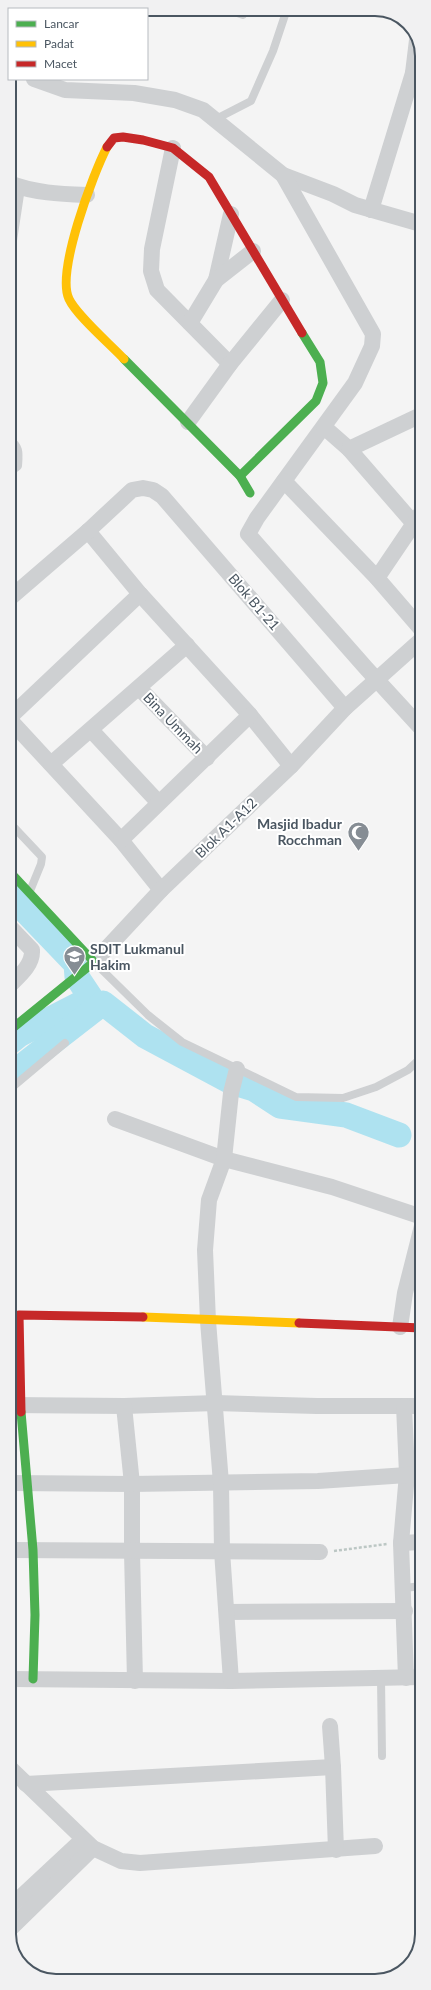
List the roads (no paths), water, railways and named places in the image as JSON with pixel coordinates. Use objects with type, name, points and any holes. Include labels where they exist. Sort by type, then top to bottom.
[{"type":"street","points":[[37,80],[66,90],[134,93],[176,100],[203,110],[283,175],[371,210],[415,222]]},
{"type":"street","points":[[371,210],[415,80]]},
{"type":"street","points":[[240,476],[316,401],[323,383],[320,362],[209,177],[173,148],[143,140],[123,137],[114,138],[105,148],[81,212],[66,280],[68,300],[74,308],[240,476],[250,493]]},
{"type":"street","points":[[173,148],[152,248],[151,271],[157,290],[230,364]]},
{"type":"street","points":[[283,175],[373,334],[372,346],[363,368],[354,383],[324,427],[257,518],[248,534],[415,721]]},
{"type":"street","points":[[16,185],[48,193],[87,195]]},
{"type":"street","points":[[190,323],[216,280],[231,214]]},
{"type":"street","points":[[216,280],[253,251]]},
{"type":"street","points":[[188,422],[230,364],[282,300]]},
{"type":"street","points":[[349,449],[415,418]]},
{"type":"street","points":[[324,427],[349,449],[415,516]]},
{"type":"street","points":[[284,481],[377,578],[415,622]]},
{"type":"street","name":"Blok B1-21","points":[[88,531],[132,490],[143,488],[153,490],[162,496],[345,708]]},
{"type":"street","points":[[377,578],[415,523]]},
{"type":"street","points":[[16,593],[88,531],[140,594],[250,715],[291,766]]},
{"type":"street","points":[[16,711],[140,594]]},
{"type":"street","name":"Blok A1-A12","points":[[94,962],[161,890],[291,766],[345,708],[415,645]]},
{"type":"street","points":[[51,764],[187,646]]},
{"type":"street","name":"Bina Ummah","points":[[139,688],[207,758]]},
{"type":"street","points":[[121,840],[158,802],[207,758],[250,715]]},
{"type":"street","points":[[16,726],[121,840],[161,890]]},
{"type":"street","points":[[91,730],[158,802]]},
{"type":"street","points":[[16,878],[94,962],[16,1025]]},
{"type":"street","points":[[16,933],[32,950],[27,967],[16,979]]},
{"type":"street","points":[[231,1681],[222,1551],[221,1483],[216,1403],[208,1321],[205,1250],[209,1200],[224,1159],[234,1080]]},
{"type":"street","points":[[115,1119],[224,1159],[332,1187],[415,1215]]},
{"type":"street","points":[[400,1326],[405,1293],[415,1254]]},
{"type":"street","points":[[16,1382],[19,1315],[119,1316],[208,1321],[415,1327]]},
{"type":"street","points":[[16,1405],[124,1406],[216,1403],[415,1406]]},
{"type":"street","points":[[124,1406],[132,1484],[135,1681]]},
{"type":"street","points":[[16,1679],[231,1681],[414,1677],[405,1611],[401,1543],[414,1474],[404,1406]]},
{"type":"street","points":[[16,1411],[28,1483],[34,1550],[35,1614],[33,1679]]},
{"type":"street","points":[[16,1483],[132,1484],[318,1481],[414,1474]]},
{"type":"street","points":[[401,1543],[415,1542]]},
{"type":"street","points":[[16,1550],[132,1552],[320,1552]]},
{"type":"street","points":[[227,1612],[405,1611]]},
{"type":"street","points":[[330,1726],[336,1850]]},
{"type":"street","points":[[26,1784],[333,1767]]},
{"type":"street","points":[[16,1774],[88,1844],[121,1861],[140,1864],[375,1846]]},
{"type":"street","points":[[16,1902],[88,1844]]},
{"type":"street","points":[[16,1922],[88,1844]]},
{"type":"lane","points":[[214,120],[251,101],[273,51],[285,16]]},
{"type":"lane","points":[[16,445],[20,451],[18,466],[16,468]]},
{"type":"lane","points":[[16,829],[42,857],[41,864],[30,893]]},
{"type":"lane","points":[[94,962],[148,1015],[234,1080],[296,1097],[342,1098],[376,1087],[408,1070],[415,1064]]},
{"type":"lane","points":[[16,1085],[65,1043]]},
{"type":"lane","points":[[404,1588],[415,1587]]},
{"type":"lane","points":[[381,1678],[382,1756]]},
{"type":"waterway","points":[[16,901],[76,964],[77,977],[91,998],[16,1037]]},
{"type":"waterway","points":[[16,1071],[103,1003],[145,1036],[231,1082],[254,1089],[280,1106],[346,1115],[399,1135]]},
{"type":"place","name":"Masjid Ibadur Rocchman","points":[[358,852]]},
{"type":"place","name":"SDIT Lukmanul Hakim","points":[[75,976]]}]
